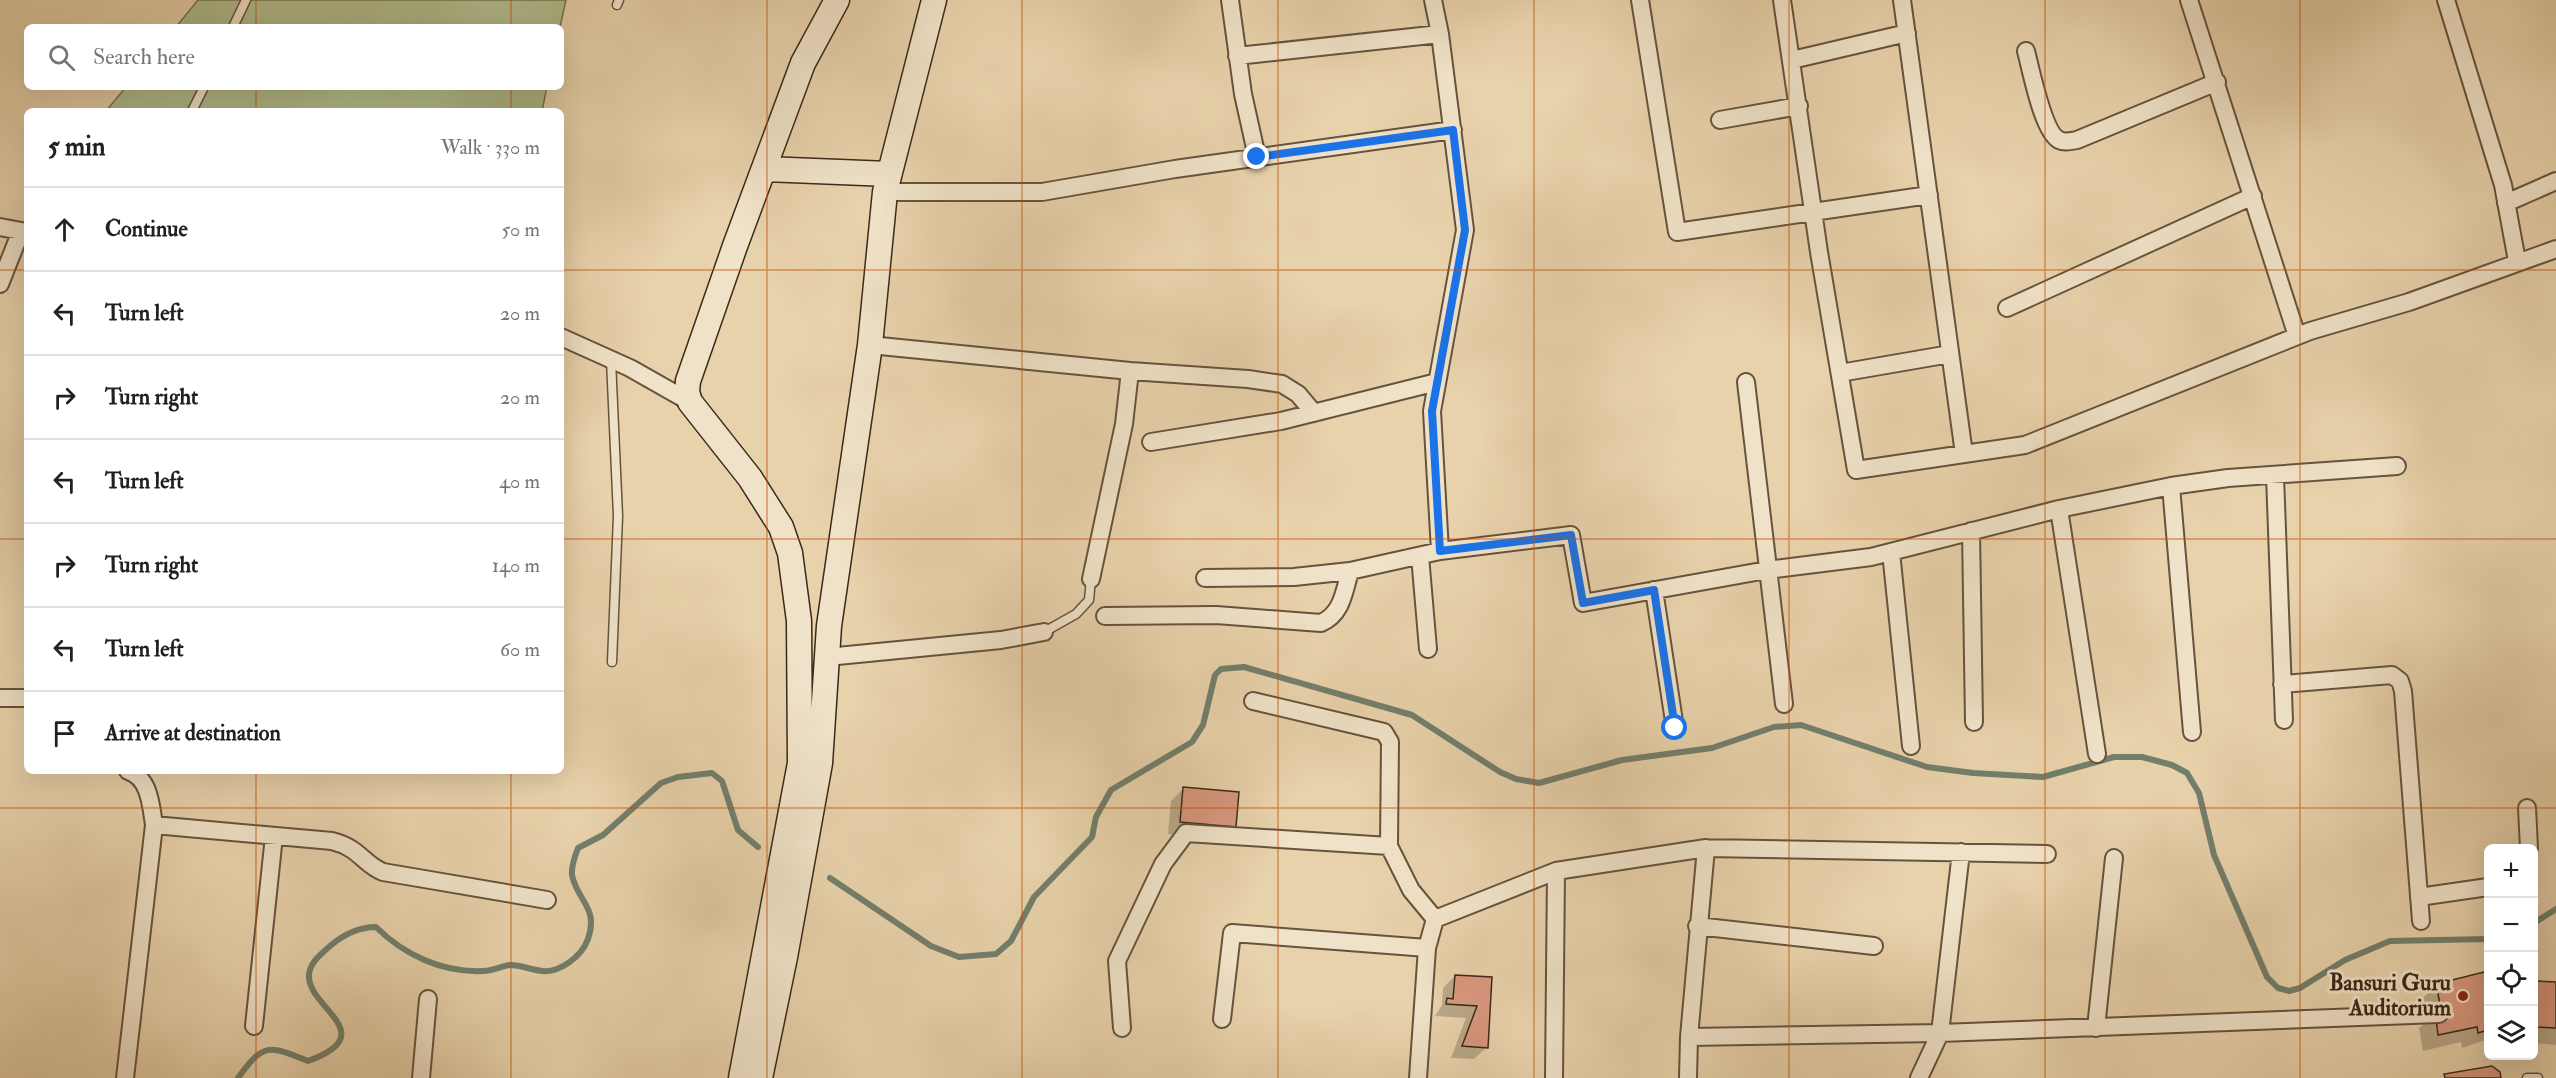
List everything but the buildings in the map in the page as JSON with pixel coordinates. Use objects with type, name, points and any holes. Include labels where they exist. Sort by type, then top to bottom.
[{"type":"main road","points":[[741,1078],[800,763],[799,621],[790,553],[781,527],[750,478],[690,402],[687,392],[694,362],[803,63],[837,0]]},
{"type":"main road","points":[[760,1078],[785,957],[820,763],[827,657],[847,492],[870,345],[887,183],[934,0]]},
{"type":"main road","points":[[765,169],[887,183]]},
{"type":"street","points":[[1230,0],[1237,56],[1257,157]]},
{"type":"street","points":[[1433,0],[1440,34],[1465,230],[1432,411],[1440,551]]},
{"type":"street","points":[[1640,0],[1677,232],[1813,210],[1929,195]]},
{"type":"street","points":[[1782,0],[1813,210],[1856,470],[2025,445],[2296,336],[2409,302],[2517,261],[2556,249]]},
{"type":"street","points":[[1902,0],[1964,454]]},
{"type":"street","points":[[2189,0],[2296,336]]},
{"type":"street","points":[[2446,0],[2506,203],[2517,261]]},
{"type":"street","points":[[1792,60],[1907,33]]},
{"type":"street","points":[[1237,56],[1440,34]]},
{"type":"street","points":[[2026,51],[2048,127],[2056,139],[2064,142],[2077,140],[2217,82]]},
{"type":"street","points":[[1720,120],[1799,106]]},
{"type":"street","points":[[887,183],[1042,192],[1257,157],[1453,130]]},
{"type":"street","points":[[2506,203],[2556,181]]},
{"type":"street","points":[[2007,308],[2253,196]]},
{"type":"street","points":[[0,227],[24,232],[0,284]]},
{"type":"street","points":[[564,338],[611,360],[690,402]]},
{"type":"street","points":[[870,345],[1282,384],[1299,394],[1314,413]]},
{"type":"street","points":[[1840,374],[1950,354]]},
{"type":"street","points":[[1091,579],[1124,424],[1130,371]]},
{"type":"street","points":[[1151,442],[1281,421],[1437,382]]},
{"type":"street","points":[[1746,382],[1784,704]]},
{"type":"street","points":[[1205,578],[1294,577],[1350,571],[1440,551],[1571,535],[1583,603],[1767,570],[1892,552],[2058,509],[2171,486],[2228,478],[2397,466]]},
{"type":"street","points":[[2275,476],[2284,720]]},
{"type":"street","points":[[2171,486],[2193,732]]},
{"type":"street","points":[[2058,509],[2097,754]]},
{"type":"street","points":[[1971,531],[1974,722]]},
{"type":"street","points":[[1892,552],[1911,746]]},
{"type":"street","points":[[1420,556],[1428,649]]},
{"type":"street","points":[[1106,616],[1216,615],[1321,623],[1330,619],[1339,610],[1350,571]]},
{"type":"street","points":[[1654,590],[1675,728]]},
{"type":"street","points":[[827,657],[1001,640],[1044,632]]},
{"type":"street","points":[[2283,684],[2392,675],[2400,681],[2403,691],[2421,921]]},
{"type":"street","points":[[0,698],[24,698]]},
{"type":"street","points":[[1253,701],[1384,732],[1390,742],[1389,846],[1411,890],[1435,919]]},
{"type":"street","points":[[125,1078],[154,825],[150,797],[136,774]]},
{"type":"street","points":[[2527,808],[2529,844]]},
{"type":"street","points":[[154,825],[347,845],[383,872],[547,900]]},
{"type":"street","points":[[1122,1028],[1117,961],[1163,864],[1186,833],[1389,846]]},
{"type":"street","points":[[254,1026],[274,836]]},
{"type":"street","points":[[1435,919],[1556,871],[1706,848],[2047,854]]},
{"type":"street","points":[[1688,1078],[1697,926],[1706,848]]},
{"type":"street","points":[[1918,1078],[1940,1033],[1961,852]]},
{"type":"street","points":[[2096,1028],[2114,858]]},
{"type":"street","points":[[1554,1078],[1556,871]]},
{"type":"street","points":[[2419,897],[2484,888]]},
{"type":"street","points":[[1418,1078],[1427,948],[1435,919]]},
{"type":"street","points":[[1697,926],[1874,946]]},
{"type":"street","points":[[1222,1019],[1232,933],[1427,948]]},
{"type":"street","points":[[421,1078],[428,999]]},
{"type":"street","points":[[1689,1037],[1940,1033],[2439,1014]]},
{"type":"lane","points":[[234,24],[246,0]]},
{"type":"lane","points":[[194,108],[202,90]]},
{"type":"lane","points":[[611,360],[618,516],[612,662]]},
{"type":"lane","points":[[1044,632],[1076,614],[1089,600],[1091,579]]},
{"type":"lane","points":[[2527,1078],[2538,1078]]},
{"type":"green space","points":[[198,0],[566,0],[561,24],[178,24]]},
{"type":"green space","points":[[124,90],[546,90],[543,108],[108,108]]},
{"type":"waterway","points":[[830,878],[931,946],[959,957],[996,954],[1011,941],[1034,897],[1092,837],[1096,817],[1111,790],[1192,742],[1203,725],[1215,675],[1221,669],[1244,667],[1412,715],[1500,772],[1516,779],[1539,783],[1622,760],[1712,748],[1774,727],[1801,725],[1927,767],[1973,773],[2043,777],[2114,757],[2142,757],[2172,765],[2187,773],[2199,793],[2214,855],[2267,977],[2278,988],[2289,991],[2300,988],[2345,960],[2390,941],[2484,939]]},
{"type":"waterway","points":[[238,1078],[254,1058],[268,1050],[284,1052],[308,1061],[330,1051],[340,1041],[341,1031],[336,1020],[312,988],[309,976],[316,959],[330,946],[357,930],[376,927],[412,954],[453,969],[487,971],[510,965],[549,971],[570,962],[585,945],[591,928],[589,912],[572,875],[578,848],[603,835],[661,783],[678,777],[712,773],[722,781],[738,830],[758,847]]},
{"type":"waterway","points":[[2538,920],[2556,909]]},
{"type":"place","name":"Bansuri Guru Auditorium","points":[[2463,996]]},
{"type":"route","points":[[1257,157],[1453,130],[1465,230],[1432,411],[1440,551],[1571,535],[1583,603],[1654,590],[1675,728]]}]
